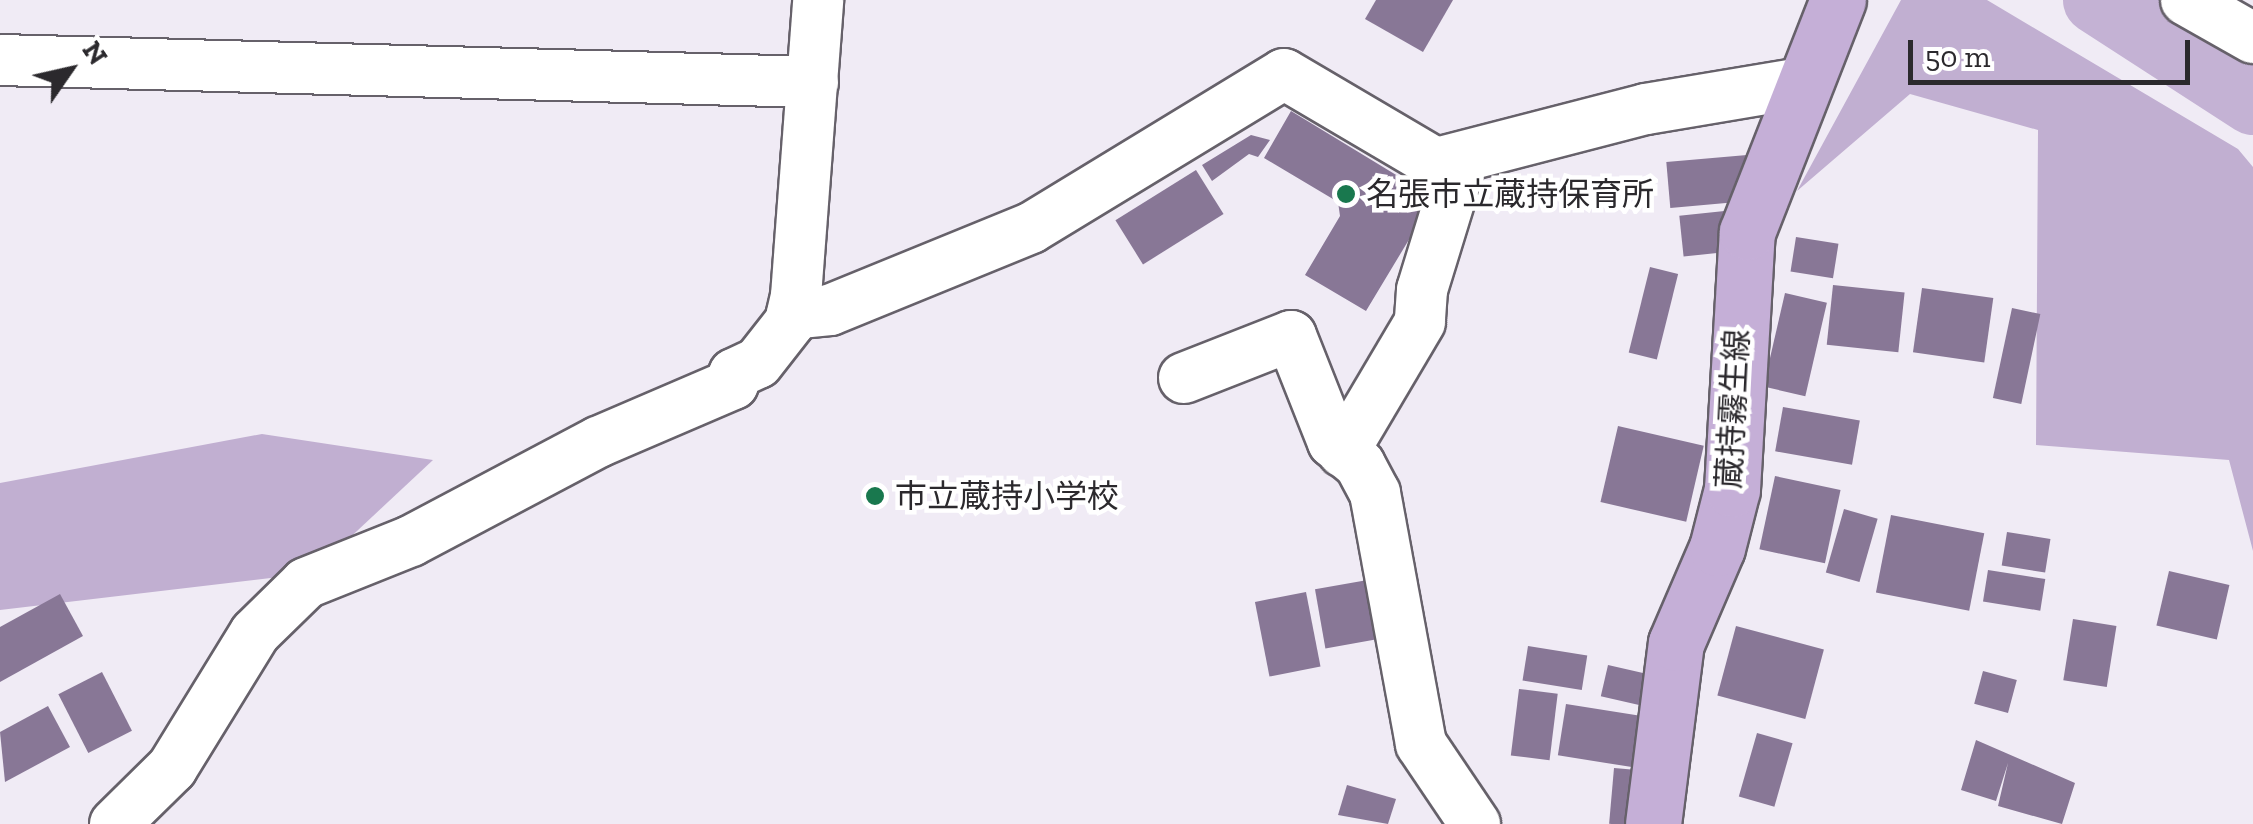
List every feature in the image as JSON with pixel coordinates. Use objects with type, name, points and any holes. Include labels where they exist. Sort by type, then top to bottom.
[{"type":"main road","name":"蔵持霧生線","points":[[1653,824],[1676,644],[1717,548],[1732,489],[1747,232],[1802,83],[1838,0]]},
{"type":"street","points":[[115,824],[172,768],[255,634],[286,597],[733,384],[792,314],[818,0]]},
{"type":"street","points":[[2186,0],[2253,38]]},
{"type":"street","points":[[0,60],[813,82]]},
{"type":"street","points":[[792,314],[830,310],[1032,228],[1284,74],[1441,162],[1457,176],[1422,290],[1420,322],[1343,452]]},
{"type":"street","points":[[1441,162],[1646,108],[1802,83]]},
{"type":"street","points":[[1184,378],[1291,336],[1343,452],[1360,464],[1387,534],[1421,744],[1475,824]]},
{"type":"shaded area","points":[[1901,0],[1987,0],[2238,149],[2253,167],[2253,551],[2229,460],[2036,445],[2038,130],[1910,94],[1797,191]]},
{"type":"shaded area","points":[[262,434],[433,460],[312,573],[0,610],[0,483]]},
{"type":"building","points":[[1376,0],[1453,0],[1423,52],[1365,19]]},
{"type":"building","points":[[1291,111],[1434,198],[1366,311],[1305,275],[1340,216],[1338,202],[1264,158]]},
{"type":"building","points":[[1251,135],[1270,140],[1258,157],[1249,154],[1212,181],[1202,165]]},
{"type":"building","points":[[1747,155],[1751,201],[1670,208],[1666,162]]},
{"type":"building","points":[[1196,170],[1224,214],[1143,264],[1115,220]]},
{"type":"building","points":[[1734,210],[1738,251],[1684,257],[1679,216]]},
{"type":"building","points":[[1796,237],[1838,244],[1833,278],[1791,272]]},
{"type":"building","points":[[1650,267],[1678,274],[1657,359],[1629,352]]},
{"type":"building","points":[[1833,285],[1905,293],[1898,352],[1827,345]]},
{"type":"building","points":[[1922,288],[1993,298],[1984,362],[1913,352]]},
{"type":"building","points":[[1785,293],[1827,303],[1805,396],[1763,387]]},
{"type":"building","points":[[2012,308],[2040,314],[2021,404],[1993,398]]},
{"type":"building","points":[[1783,407],[1860,421],[1852,465],[1775,451]]},
{"type":"building","points":[[1618,426],[1704,446],[1686,522],[1600,502]]},
{"type":"building","points":[[1775,476],[1841,490],[1825,563],[1759,549]]},
{"type":"building","points":[[1844,509],[1878,519],[1859,582],[1826,572]]},
{"type":"building","points":[[1891,515],[1984,533],[1969,611],[1876,593]]},
{"type":"building","points":[[2007,532],[2050,539],[2045,572],[2002,566]]},
{"type":"building","points":[[1988,570],[2045,579],[2040,611],[1983,602]]},
{"type":"building","points":[[2169,571],[2229,585],[2217,640],[2156,626]]},
{"type":"building","points":[[1379,578],[1389,637],[1325,648],[1315,589]]},
{"type":"building","points":[[1306,592],[1321,667],[1269,677],[1255,602]]},
{"type":"building","points":[[60,594],[83,636],[0,682],[0,627]]},
{"type":"building","points":[[2073,619],[2116,626],[2107,687],[2063,680]]},
{"type":"building","points":[[1736,626],[1824,650],[1805,719],[1717,696]]},
{"type":"building","points":[[1528,646],[1587,655],[1582,690],[1523,681]]},
{"type":"building","points":[[1608,665],[1653,675],[1646,707],[1601,696]]},
{"type":"building","points":[[1983,671],[2017,680],[2008,713],[1974,704]]},
{"type":"building","points":[[102,672],[132,731],[88,753],[58,694]]},
{"type":"building","points":[[1519,689],[1558,694],[1550,760],[1511,756]]},
{"type":"building","points":[[1566,704],[1648,717],[1640,768],[1558,755]]},
{"type":"building","points":[[48,706],[70,747],[5,782],[0,732]]},
{"type":"building","points":[[1757,733],[1793,743],[1774,807],[1739,796]]},
{"type":"building","points":[[1976,740],[2075,783],[2062,824],[1998,806],[2008,763],[1996,801],[1961,790]]},
{"type":"building","points":[[1614,768],[1646,771],[1641,824],[1609,824]]},
{"type":"building","points":[[1347,785],[1396,799],[1388,824],[1338,815]]},
{"type":"waterway","points":[[2097,0],[2253,101]]},
{"type":"place","name":"名張市立蔵持保育所","points":[[1346,194]]},
{"type":"place","name":"市立蔵持小学校","points":[[875,496]]}]
